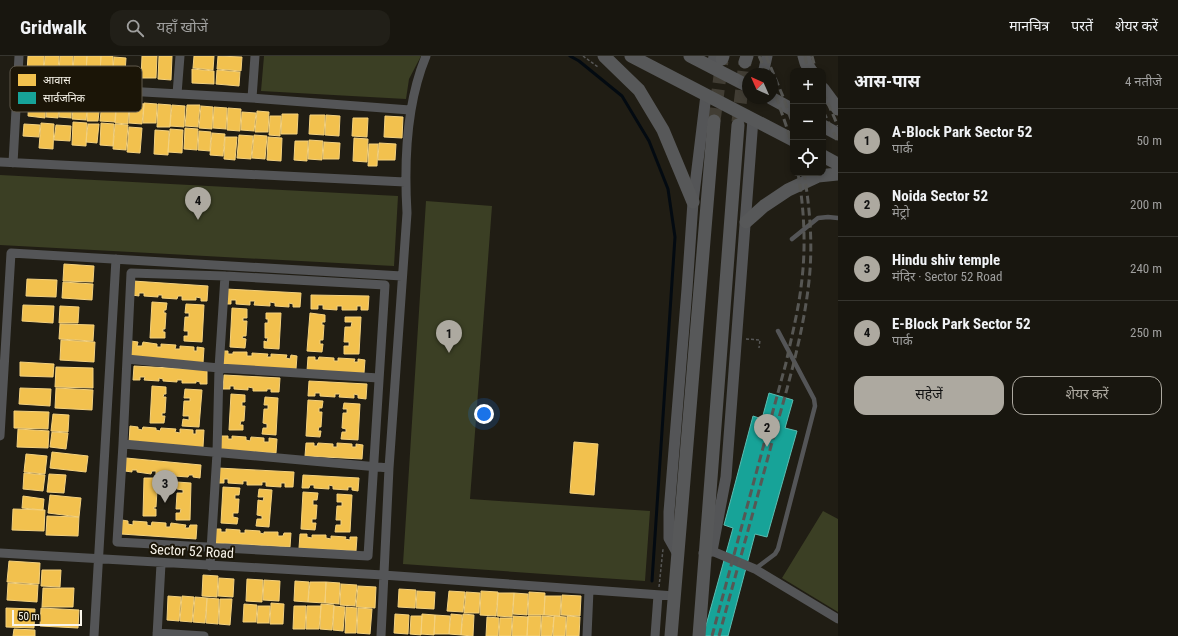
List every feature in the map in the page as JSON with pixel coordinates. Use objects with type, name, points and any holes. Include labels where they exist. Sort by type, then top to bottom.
[{"type":"main road","points":[[631,56],[790,138]]},
{"type":"main road","points":[[690,56],[718,60],[742,81]]},
{"type":"main road","points":[[804,56],[810,68]]},
{"type":"main road","points":[[602,62],[639,90],[663,130],[693,202]]},
{"type":"main road","points":[[826,93],[838,109]]},
{"type":"main road","points":[[778,102],[790,108]]},
{"type":"main road","points":[[671,636],[714,121]]},
{"type":"main road","points":[[699,636],[708,552],[738,125]]},
{"type":"main road","points":[[826,128],[838,134]]},
{"type":"main road","points":[[826,158],[838,164]]},
{"type":"main road","points":[[746,222],[764,206],[788,190],[818,176],[838,174]]},
{"type":"street","points":[[19,56],[19,66]]},
{"type":"street","points":[[177,94],[180,56]]},
{"type":"street","points":[[252,98],[255,56]]},
{"type":"street","points":[[381,636],[389,468],[407,213],[405,182],[410,110],[426,56]]},
{"type":"street","points":[[764,68],[767,56]]},
{"type":"street","points":[[142,92],[252,98],[410,110]]},
{"type":"street","points":[[678,554],[669,538],[669,512],[693,202],[706,95]]},
{"type":"street","points":[[13,163],[16,112]]},
{"type":"street","points":[[753,119],[726,477],[708,552],[755,569],[838,619]]},
{"type":"street","points":[[0,162],[405,182]]},
{"type":"street","points":[[0,436],[11,253],[402,276]]},
{"type":"street","points":[[94,636],[116,259]]},
{"type":"street","points":[[131,273],[226,276],[385,285],[368,556],[116,542],[123,444],[126,359],[131,273]]},
{"type":"street","points":[[210,566],[217,453],[219,368],[226,276]]},
{"type":"street","points":[[126,359],[219,368],[380,378]]},
{"type":"street","points":[[123,444],[374,468],[389,468]]},
{"type":"street","name":"Sector 52 Road","points":[[0,554],[383,575],[675,596]]},
{"type":"street","points":[[161,564],[157,635],[204,636]]},
{"type":"street","points":[[587,636],[589,590]]},
{"type":"street","points":[[655,636],[658,595]]},
{"type":"lane","points":[[792,239],[818,218],[838,218]]},
{"type":"lane","points":[[755,569],[775,554],[778,549],[815,406],[814,399],[778,331]]},
{"type":"path","points":[[583,56],[602,62]]},
{"type":"path","points":[[737,339],[760,340],[759,348]]},
{"type":"green space","points":[[264,56],[421,56],[409,79],[406,99],[261,91]]},
{"type":"green space","points":[[0,175],[398,196],[394,266],[0,245]]},
{"type":"green space","points":[[426,201],[492,206],[470,499],[650,511],[645,581],[403,564]]},
{"type":"green space","points":[[823,511],[838,519],[838,612],[782,578]]},
{"type":"building: आवास","points":[[28,56],[44,56],[43,66],[27,66]]},
{"type":"building: आवास","points":[[45,56],[59,56],[58,66],[44,66]]},
{"type":"building: आवास","points":[[60,56],[73,56],[72,66],[59,66]]},
{"type":"building: आवास","points":[[74,56],[87,56],[86,66],[73,66]]},
{"type":"building: आवास","points":[[87,56],[101,56],[100,66],[86,66]]},
{"type":"building: आवास","points":[[101,56],[113,56],[113,66],[100,66]]},
{"type":"building: आवास","points":[[142,56],[157,56],[156,78],[142,78]]},
{"type":"building: आवास","points":[[159,56],[172,56],[171,80],[158,79]]},
{"type":"building: आवास","points":[[194,56],[214,56],[213,70],[193,68]]},
{"type":"building: आवास","points":[[218,56],[242,57],[241,71],[217,69]]},
{"type":"building: आवास","points":[[114,57],[126,58],[125,66],[113,66]]},
{"type":"building: आवास","points":[[192,69],[214,71],[214,84],[192,83]]},
{"type":"building: आवास","points":[[217,70],[240,72],[239,86],[216,84]]},
{"type":"building: आवास","points":[[144,103],[157,104],[156,123],[143,123]]},
{"type":"building: आवास","points":[[142,104],[144,104],[142,124],[129,123],[130,112],[142,112]]},
{"type":"building: आवास","points":[[158,104],[171,105],[170,127],[157,127]]},
{"type":"building: आवास","points":[[172,105],[185,106],[184,127],[170,126]]},
{"type":"building: आवास","points":[[187,105],[200,105],[198,127],[185,126]]},
{"type":"building: आवास","points":[[201,106],[213,107],[212,129],[199,128]]},
{"type":"building: आवास","points":[[214,107],[227,108],[226,129],[213,128]]},
{"type":"building: आवास","points":[[228,108],[241,109],[240,131],[227,130]]},
{"type":"building: आवास","points":[[257,111],[269,112],[268,132],[255,132]]},
{"type":"building: आवास","points":[[28,112],[45,112],[45,118],[28,116]]},
{"type":"building: आवास","points":[[46,112],[59,112],[58,118],[46,117]]},
{"type":"building: आवास","points":[[60,112],[71,112],[71,118],[59,117]]},
{"type":"building: आवास","points":[[73,112],[87,112],[86,120],[72,119]]},
{"type":"building: आवास","points":[[87,112],[99,112],[98,121],[87,121]]},
{"type":"building: आवास","points":[[101,112],[116,112],[115,122],[100,121]]},
{"type":"building: आवास","points":[[116,112],[129,112],[128,124],[115,123]]},
{"type":"building: आवास","points":[[242,112],[256,113],[254,131],[241,130]]},
{"type":"building: आवास","points":[[282,114],[298,114],[297,134],[281,134]]},
{"type":"building: आवास","points":[[310,115],[325,115],[324,135],[309,134]]},
{"type":"building: आवास","points":[[326,115],[340,116],[339,136],[325,135]]},
{"type":"building: आवास","points":[[270,116],[281,116],[280,136],[269,135]]},
{"type":"building: आवास","points":[[385,116],[403,117],[402,138],[384,137]]},
{"type":"building: आवास","points":[[353,118],[368,118],[367,137],[352,136]]},
{"type":"building: आवास","points":[[73,122],[87,123],[86,146],[72,145]]},
{"type":"building: आवास","points":[[41,123],[54,124],[53,149],[39,148]]},
{"type":"building: आवास","points":[[101,123],[114,124],[113,146],[100,145]]},
{"type":"building: आवास","points":[[24,124],[40,125],[39,137],[23,136]]},
{"type":"building: आवास","points":[[88,124],[99,124],[97,143],[86,142]]},
{"type":"building: आवास","points":[[115,124],[128,125],[126,150],[113,149]]},
{"type":"building: आवास","points":[[56,125],[71,126],[70,141],[54,140]]},
{"type":"building: आवास","points":[[129,127],[142,128],[140,153],[127,152]]},
{"type":"building: आवास","points":[[185,128],[198,129],[197,150],[184,149]]},
{"type":"building: आवास","points":[[170,129],[183,130],[182,153],[168,152]]},
{"type":"building: आवास","points":[[155,130],[169,131],[168,155],[154,154]]},
{"type":"building: आवास","points":[[199,131],[211,132],[210,151],[198,150]]},
{"type":"building: आवास","points":[[212,133],[225,134],[223,156],[210,155]]},
{"type":"building: आवास","points":[[239,135],[253,136],[251,159],[237,158]]},
{"type":"building: आवास","points":[[254,135],[267,136],[265,159],[252,158]]},
{"type":"building: आवास","points":[[225,137],[237,137],[235,160],[224,159]]},
{"type":"building: आवास","points":[[268,137],[282,138],[281,161],[267,160]]},
{"type":"building: आवास","points":[[354,138],[368,139],[367,162],[353,161]]},
{"type":"building: आवास","points":[[309,140],[323,141],[322,160],[308,159]]},
{"type":"building: आवास","points":[[295,141],[308,141],[307,161],[294,160]]},
{"type":"building: आवास","points":[[324,142],[340,143],[339,159],[323,159]]},
{"type":"building: आवास","points":[[379,143],[396,144],[395,160],[378,160]]},
{"type":"building: आवास","points":[[369,144],[378,144],[377,166],[368,166]]},
{"type":"building: आवास","points":[[64,264],[94,266],[93,282],[63,281]]},
{"type":"building: आवास","points":[[27,279],[57,280],[56,297],[26,296]]},
{"type":"building: आवास","points":[[133,281],[208,286],[207,301],[201,301],[201,298],[196,297],[196,300],[182,300],[182,296],[178,296],[177,299],[162,298],[162,295],[158,295],[158,297],[144,296],[144,293],[139,293],[139,296],[132,295]]},
{"type":"building: आवास","points":[[63,282],[93,284],[92,300],[62,298]]},
{"type":"building: आवास","points":[[226,289],[301,293],[300,307],[293,307],[293,304],[289,303],[289,307],[275,306],[275,303],[270,302],[270,306],[254,305],[255,301],[250,301],[250,305],[236,304],[236,300],[231,300],[231,304],[226,304]]},
{"type":"building: आवास","points":[[311,295],[369,296],[368,310],[361,310],[361,306],[357,306],[357,310],[342,310],[342,306],[337,306],[337,310],[323,309],[323,305],[318,305],[318,309],[311,309]]},
{"type":"building: आवास","points":[[152,302],[167,303],[166,310],[164,310],[164,313],[166,313],[165,329],[163,329],[163,332],[165,332],[165,338],[150,338]]},
{"type":"building: आवास","points":[[186,304],[204,305],[202,342],[184,341],[184,336],[188,336],[188,331],[184,331],[185,317],[189,317],[189,313],[185,313]]},
{"type":"building: आवास","points":[[23,305],[54,306],[53,323],[22,321]]},
{"type":"building: आवास","points":[[60,306],[79,307],[78,323],[59,323]]},
{"type":"building: आवास","points":[[232,308],[247,309],[247,318],[243,318],[243,321],[247,321],[246,336],[243,336],[242,338],[246,339],[245,348],[230,347]]},
{"type":"building: आवास","points":[[266,313],[281,313],[279,349],[264,348],[264,341],[267,342],[268,338],[265,338],[265,323],[268,323]]},
{"type":"building: आवास","points":[[310,313],[325,315],[325,322],[322,322],[322,325],[324,325],[323,340],[320,340],[320,344],[323,344],[322,352],[307,351]]},
{"type":"building: आवास","points":[[345,317],[361,317],[359,354],[344,354],[344,346],[349,346],[349,342],[344,342],[345,327],[351,327],[352,322],[345,322]]},
{"type":"building: आवास","points":[[60,324],[94,325],[93,341],[59,339]]},
{"type":"building: आवास","points":[[61,340],[95,342],[94,362],[60,360]]},
{"type":"building: आवास","points":[[131,341],[138,342],[137,346],[142,346],[143,342],[157,344],[157,347],[161,347],[161,344],[176,345],[175,349],[180,349],[180,346],[194,347],[194,351],[197,351],[197,347],[204,348],[203,363],[130,356]]},
{"type":"building: आवास","points":[[222,351],[228,351],[228,354],[233,354],[233,352],[247,352],[247,356],[252,356],[252,353],[268,354],[267,357],[271,357],[271,354],[287,355],[286,358],[290,359],[291,355],[297,356],[296,369],[221,365]]},
{"type":"building: आवास","points":[[308,357],[315,357],[315,360],[318,360],[319,357],[334,358],[334,361],[338,361],[338,358],[355,359],[354,362],[358,362],[358,359],[365,360],[364,373],[307,371]]},
{"type":"building: आवास","points":[[20,362],[54,364],[53,377],[20,376]]},
{"type":"building: आवास","points":[[134,366],[207,370],[207,384],[200,384],[200,382],[196,381],[196,383],[182,383],[182,380],[177,380],[177,382],[163,381],[163,379],[159,378],[159,381],[144,380],[145,377],[140,377],[140,380],[133,380]]},
{"type":"building: आवास","points":[[56,367],[93,368],[93,388],[55,387]]},
{"type":"building: आवास","points":[[224,375],[280,378],[279,392],[271,392],[271,389],[267,389],[267,391],[253,391],[253,388],[248,387],[248,390],[234,389],[234,386],[230,386],[230,389],[223,389]]},
{"type":"building: आवास","points":[[309,381],[367,384],[366,399],[358,398],[358,395],[354,394],[354,398],[339,397],[340,394],[335,394],[335,397],[320,396],[320,393],[315,393],[315,396],[308,396]]},
{"type":"building: आवास","points":[[152,386],[166,387],[166,394],[164,394],[163,397],[166,397],[165,413],[162,413],[162,416],[165,416],[164,423],[150,423]]},
{"type":"building: आवास","points":[[20,388],[51,389],[50,406],[19,404]]},
{"type":"building: आवास","points":[[56,388],[93,390],[92,410],[55,408]]},
{"type":"building: आवास","points":[[185,389],[202,390],[199,427],[182,426],[183,419],[189,420],[189,416],[183,416],[184,401],[190,401],[190,398],[184,398]]},
{"type":"building: आवास","points":[[231,394],[245,395],[245,402],[242,402],[242,406],[245,406],[244,421],[241,421],[240,425],[243,425],[243,430],[229,430]]},
{"type":"building: आवास","points":[[265,397],[278,398],[276,435],[262,434],[263,428],[267,428],[267,424],[263,423],[264,409],[268,409],[268,405],[264,405]]},
{"type":"building: आवास","points":[[308,400],[323,401],[322,408],[319,408],[319,412],[322,412],[321,427],[319,427],[318,431],[321,431],[320,437],[306,436]]},
{"type":"building: आवास","points":[[344,403],[360,404],[358,440],[341,439],[342,432],[346,432],[346,429],[342,428],[343,413],[347,413],[347,409],[343,409]]},
{"type":"building: आवास","points":[[14,411],[49,412],[48,429],[14,428]]},
{"type":"building: आवास","points":[[53,414],[69,415],[68,432],[51,431]]},
{"type":"building: आवास","points":[[130,426],[138,427],[138,429],[142,430],[143,427],[156,428],[156,430],[160,431],[161,428],[176,429],[175,432],[180,433],[180,429],[193,430],[193,434],[196,434],[196,430],[204,430],[203,447],[129,443]]},
{"type":"building: आवास","points":[[18,429],[49,431],[48,448],[17,447]]},
{"type":"building: आवास","points":[[52,432],[68,433],[66,449],[50,447]]},
{"type":"building: आवास","points":[[221,436],[228,436],[228,439],[232,439],[232,436],[246,437],[246,440],[250,441],[251,437],[264,438],[264,442],[269,442],[269,438],[277,439],[276,453],[220,450]]},
{"type":"building: आवास","points":[[574,442],[598,444],[594,495],[570,493]]},
{"type":"building: आवास","points":[[306,443],[314,443],[314,446],[317,446],[318,443],[333,444],[333,447],[337,447],[337,443],[352,444],[352,447],[356,447],[356,444],[363,445],[362,459],[305,456]]},
{"type":"building: आवास","points":[[52,452],[88,456],[86,472],[50,468]]},
{"type":"building: आवास","points":[[26,454],[47,456],[45,474],[24,472]]},
{"type":"building: आवास","points":[[126,458],[201,465],[200,478],[193,477],[193,475],[189,475],[188,477],[174,476],[174,473],[170,473],[170,475],[156,474],[156,471],[152,471],[151,474],[137,472],[137,470],[132,470],[132,472],[125,471]]},
{"type":"building: आवास","points":[[218,468],[294,472],[293,487],[285,487],[285,483],[281,483],[281,487],[266,486],[266,482],[262,482],[262,485],[247,485],[247,481],[243,481],[243,484],[228,483],[228,479],[224,479],[224,483],[217,483]]},
{"type":"building: आवास","points":[[24,473],[45,475],[43,491],[23,489]]},
{"type":"building: आवास","points":[[49,474],[66,475],[64,493],[47,492]]},
{"type":"building: आवास","points":[[303,475],[359,478],[358,491],[352,490],[352,487],[348,487],[348,490],[333,489],[333,486],[329,485],[329,489],[314,488],[314,485],[310,485],[309,488],[302,488]]},
{"type":"building: आवास","points":[[144,478],[157,478],[157,487],[155,487],[155,490],[157,490],[156,507],[154,507],[154,509],[156,509],[156,516],[143,516]]},
{"type":"building: आवास","points":[[177,482],[191,483],[190,520],[176,520],[176,513],[180,513],[181,509],[176,509],[177,493],[183,493],[183,490],[177,489]]},
{"type":"building: आवास","points":[[223,487],[240,488],[239,495],[235,495],[235,499],[239,499],[238,513],[233,513],[233,517],[238,518],[237,524],[221,523]]},
{"type":"building: आवास","points":[[259,489],[272,490],[269,527],[256,526],[257,519],[262,519],[262,516],[257,515],[258,500],[263,501],[264,497],[258,497]]},
{"type":"building: आवास","points":[[303,492],[318,493],[317,500],[313,500],[313,505],[317,505],[316,519],[312,519],[312,523],[316,523],[315,530],[301,529]]},
{"type":"building: आवास","points":[[337,494],[352,495],[350,532],[335,532],[336,525],[341,525],[341,520],[336,520],[337,506],[342,506],[342,502],[337,502]]},
{"type":"building: आवास","points":[[50,495],[81,498],[79,517],[48,513]]},
{"type":"building: आवास","points":[[23,496],[44,499],[43,510],[22,508]]},
{"type":"building: आवास","points":[[13,509],[45,510],[44,531],[12,530]]},
{"type":"building: आवास","points":[[47,516],[79,517],[78,536],[46,535]]},
{"type":"building: आवास","points":[[122,520],[128,521],[128,524],[133,525],[133,521],[147,522],[147,525],[151,526],[152,522],[166,523],[166,527],[170,527],[171,523],[186,525],[185,528],[189,528],[190,525],[197,525],[196,539],[121,534]]},
{"type":"building: आवास","points":[[214,529],[221,529],[221,532],[226,532],[226,529],[240,530],[240,533],[245,533],[245,530],[260,531],[260,533],[264,534],[264,532],[278,532],[278,536],[283,536],[284,533],[291,533],[290,547],[214,543]]},
{"type":"building: आवास","points":[[300,534],[307,534],[307,537],[312,538],[312,535],[326,535],[326,538],[331,539],[331,536],[346,537],[345,539],[350,540],[350,537],[357,537],[356,551],[299,548]]},
{"type":"building: आवास","points":[[9,561],[40,563],[39,584],[7,582]]},
{"type":"building: आवास","points":[[42,570],[61,570],[60,587],[41,586]]},
{"type":"building: आवास","points":[[203,575],[218,576],[217,597],[202,596]]},
{"type":"building: आवास","points":[[219,578],[234,579],[233,597],[218,596]]},
{"type":"building: आवास","points":[[247,579],[263,580],[262,602],[246,601]]},
{"type":"building: आवास","points":[[264,580],[280,581],[279,601],[263,600]]},
{"type":"building: आवास","points":[[295,581],[309,582],[308,602],[294,601]]},
{"type":"building: आवास","points":[[310,582],[326,582],[325,603],[308,602]]},
{"type":"building: आवास","points":[[326,582],[340,583],[339,604],[325,603]]},
{"type":"building: आवास","points":[[8,583],[38,585],[37,602],[7,600]]},
{"type":"building: आवास","points":[[341,584],[357,585],[355,606],[340,605]]},
{"type":"building: आवास","points":[[358,586],[376,587],[375,608],[356,607]]},
{"type":"building: आवास","points":[[43,588],[74,588],[73,607],[42,607]]},
{"type":"building: आवास","points":[[399,589],[416,590],[415,608],[398,607]]},
{"type":"building: आवास","points":[[417,591],[435,592],[434,609],[416,608]]},
{"type":"building: आवास","points":[[449,591],[465,592],[463,612],[447,611]]},
{"type":"building: आवास","points":[[481,591],[498,592],[496,616],[480,615]]},
{"type":"building: आवास","points":[[466,592],[480,593],[479,613],[464,613]]},
{"type":"building: आवास","points":[[529,592],[545,593],[544,615],[528,615]]},
{"type":"building: आवास","points":[[498,593],[514,593],[512,617],[497,616]]},
{"type":"building: आवास","points":[[514,593],[528,594],[527,615],[513,614]]},
{"type":"building: आवास","points":[[562,595],[581,596],[580,616],[561,615]]},
{"type":"building: आवास","points":[[168,596],[181,597],[179,621],[167,620]]},
{"type":"building: आवास","points":[[182,596],[194,597],[192,622],[180,621]]},
{"type":"building: आवास","points":[[545,596],[561,596],[560,616],[544,615]]},
{"type":"building: आवास","points":[[195,597],[207,598],[205,623],[193,622]]},
{"type":"building: आवास","points":[[207,598],[219,599],[218,624],[206,623]]},
{"type":"building: आवास","points":[[220,599],[232,599],[230,625],[219,624]]},
{"type":"building: आवास","points":[[271,603],[284,604],[283,624],[270,624]]},
{"type":"building: आवास","points":[[244,604],[257,605],[256,622],[243,622]]},
{"type":"building: आवास","points":[[321,604],[334,605],[332,630],[320,629]]},
{"type":"building: आवास","points":[[258,606],[270,606],[269,623],[257,623]]},
{"type":"building: आवास","points":[[294,606],[306,606],[305,629],[293,629]]},
{"type":"building: आवास","points":[[307,606],[321,606],[319,629],[306,629]]},
{"type":"building: आवास","points":[[334,606],[345,607],[343,631],[333,630]]},
{"type":"building: आवास","points":[[346,607],[357,608],[356,633],[345,633]]},
{"type":"building: आवास","points":[[6,608],[35,609],[34,628],[6,627]]},
{"type":"building: आवास","points":[[41,608],[79,610],[78,628],[40,626]]},
{"type":"building: आवास","points":[[358,608],[372,609],[370,634],[357,633]]},
{"type":"building: आवास","points":[[395,614],[409,615],[408,634],[394,633]]},
{"type":"building: आवास","points":[[422,614],[435,615],[434,635],[421,634]]},
{"type":"building: आवास","points":[[451,614],[462,615],[461,635],[449,634]]},
{"type":"building: आवास","points":[[463,614],[474,615],[473,636],[461,635]]},
{"type":"building: आवास","points":[[435,615],[450,616],[449,634],[434,634]]},
{"type":"building: आवास","points":[[411,616],[422,616],[421,635],[410,634]]},
{"type":"building: आवास","points":[[513,616],[528,617],[527,636],[512,636]]},
{"type":"building: आवास","points":[[528,616],[541,616],[540,636],[527,636]]},
{"type":"building: आवास","points":[[542,616],[554,617],[552,636],[541,636]]},
{"type":"building: आवास","points":[[554,616],[566,617],[565,636],[553,636]]},
{"type":"building: आवास","points":[[567,616],[580,617],[579,636],[566,636]]},
{"type":"building: आवास","points":[[487,617],[499,618],[498,636],[486,636]]},
{"type":"building: आवास","points":[[500,618],[512,618],[511,636],[499,636]]},
{"type":"building: आवास","points":[[14,629],[35,630],[35,636],[13,636]]},
{"type":"building: सार्वजनिक","points":[[769,393],[793,400],[785,428],[797,431],[767,537],[755,534],[728,636],[703,636],[733,528],[724,525],[753,416],[762,419]]},
{"type":"waterway","points":[[570,56],[579,61],[622,96],[649,141],[668,189],[675,237],[652,581]]},
{"type":"tunnel","points":[[714,121],[722,61]]},
{"type":"tunnel","points":[[738,122],[745,62]]},
{"type":"railway","points":[[759,56],[764,68]]},
{"type":"railway","points":[[766,56],[790,116]]},
{"type":"railway","points":[[805,56],[807,68]]},
{"type":"railway","points":[[812,56],[815,68]]},
{"type":"railway","points":[[826,99],[838,126]]},
{"type":"railway","points":[[778,102],[790,140]]},
{"type":"railway","points":[[826,117],[838,142]]},
{"type":"railway","points":[[712,636],[786,363],[801,290],[804,239],[802,199],[798,176]]},
{"type":"railway","points":[[719,636],[788,385],[803,323],[811,254],[808,200],[804,176]]},
{"type":"place","name":"E-Block Park Sector 52","points":[[198,220]]},
{"type":"place","name":"A-Block Park Sector 52","points":[[449,353]]},
{"type":"place","name":"Noida Sector 52","points":[[767,447]]},
{"type":"place","name":"Hindu shiv temple","points":[[165,503]]}]
